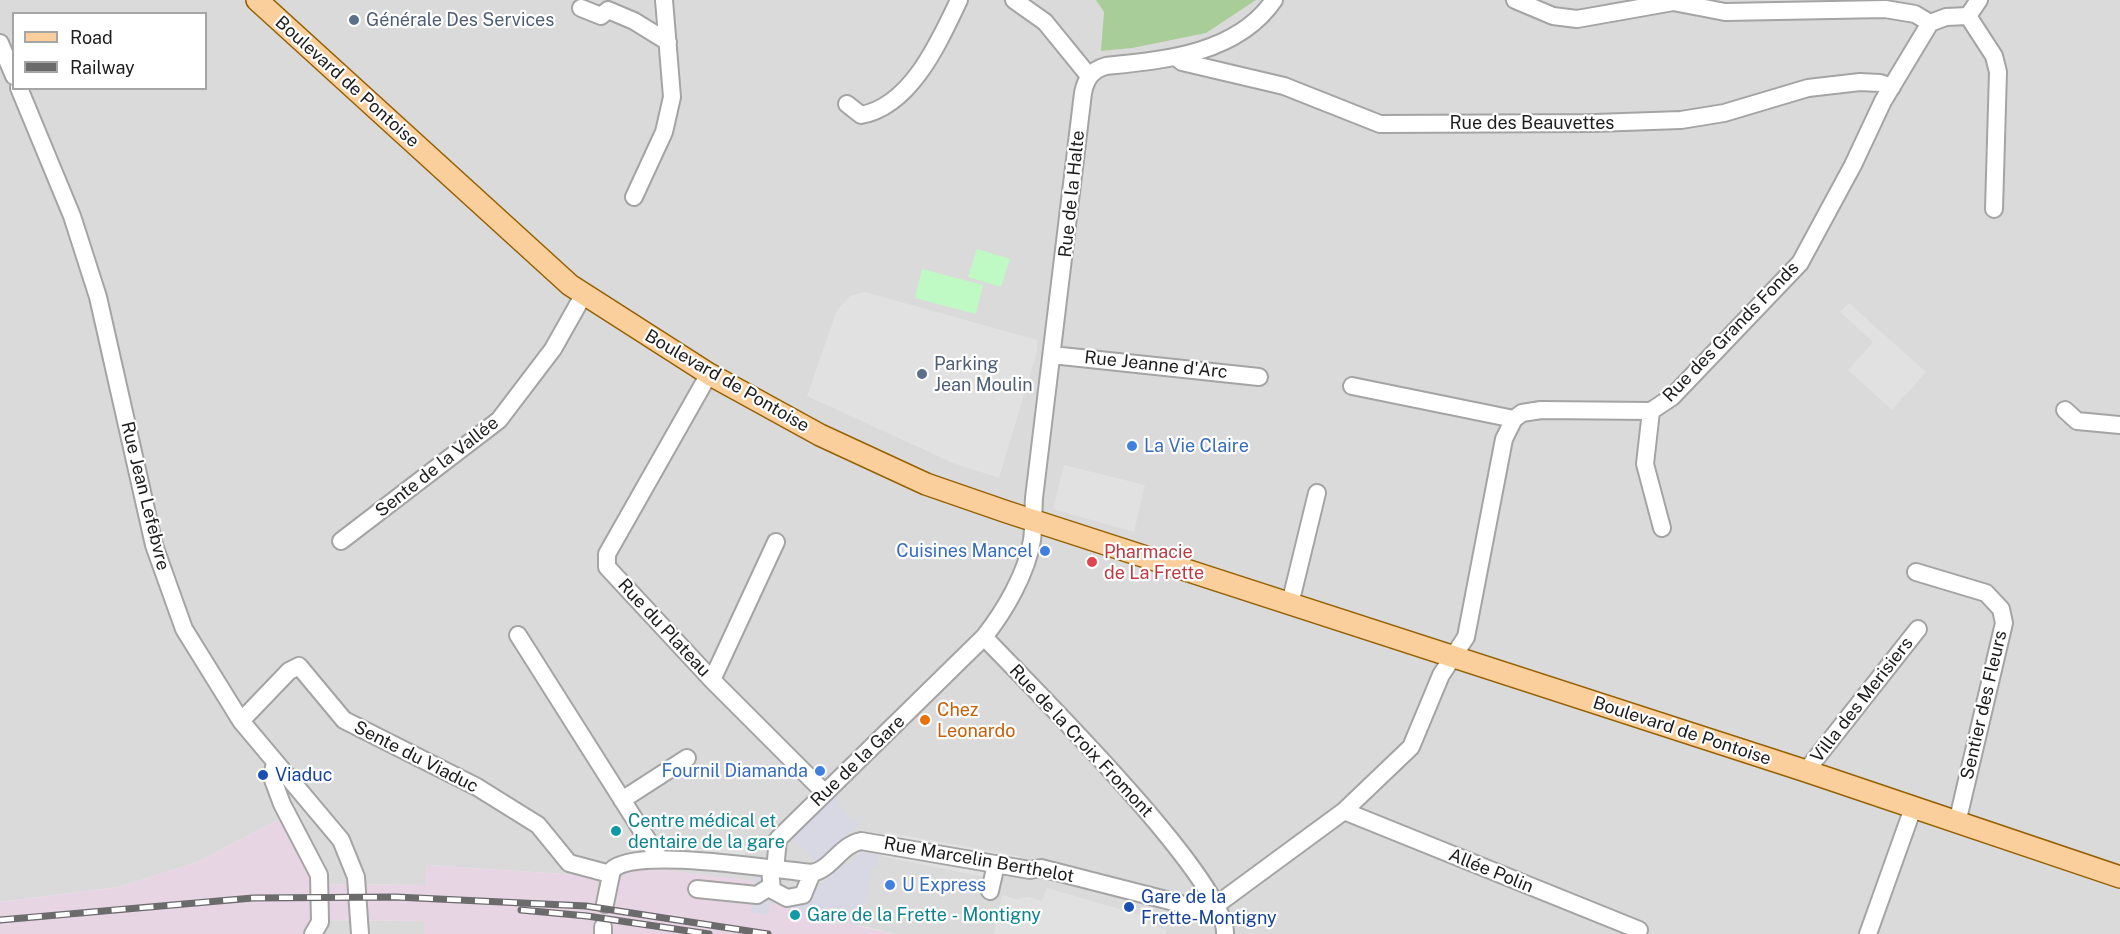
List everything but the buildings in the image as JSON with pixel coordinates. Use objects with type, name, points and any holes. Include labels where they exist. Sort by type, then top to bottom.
[{"type":"main road","name":"Boulevard de Pontoise","points":[[257,0],[570,285],[709,374],[820,435],[881,464],[926,483],[1452,658],[1806,771],[2120,877]]},
{"type":"street","points":[[634,197],[664,132],[672,97],[664,0]]},
{"type":"street","points":[[847,104],[861,115],[875,112],[908,91],[959,0]]},
{"type":"street","points":[[1014,0],[1045,22],[1089,76],[1097,69],[1106,66],[1177,58],[1245,29],[1261,16],[1274,0]]},
{"type":"street","points":[[1515,0],[1563,19],[1577,19],[1673,2],[1725,12],[1885,9],[1915,14],[1930,22],[1946,17],[1968,16]]},
{"type":"street","points":[[1968,16],[1979,0]]},
{"type":"street","points":[[581,8],[601,16],[608,10],[634,21],[668,42]]},
{"type":"street","points":[[1968,16],[1994,56],[1998,72],[1994,209]]},
{"type":"street","name":"Rue des Grands Fonds","points":[[1514,419],[1522,413],[1541,410],[1651,411],[1672,397],[1800,263],[1892,87],[1930,22]]},
{"type":"street","points":[[0,43],[12,71]]},
{"type":"street","name":"Rue des Beauvettes","points":[[1177,58],[1182,62],[1284,86],[1380,123],[1595,123],[1681,120],[1724,113],[1808,88],[1860,82],[1880,83],[1892,87]]},
{"type":"street","name":"Rue de la Halte","points":[[1032,518],[1083,93],[1089,76]]},
{"type":"street","name":"Rue Jean Lefebvre","points":[[20,90],[72,216],[98,297],[154,545],[184,629],[241,722],[341,840],[356,877],[360,934]]},
{"type":"street","name":"Sente de la Vallée","points":[[341,541],[500,420],[553,349],[584,294]]},
{"type":"street","name":"Rue Jeanne d'Arc","points":[[1052,355],[1259,376]]},
{"type":"street","name":"Rue du Plateau","points":[[709,374],[607,554],[608,567],[712,680],[825,793]]},
{"type":"street","points":[[1215,906],[1344,811],[1411,747],[1441,675],[1466,637],[1504,439],[1514,419],[1352,386]]},
{"type":"street","points":[[2065,410],[2077,421],[2120,425]]},
{"type":"street","points":[[1651,411],[1645,464],[1662,528]]},
{"type":"street","points":[[1290,604],[1317,493]]},
{"type":"street","name":"Rue de la Gare","points":[[771,886],[778,839],[984,638],[1001,616],[1016,586],[1032,541],[1032,518]]},
{"type":"street","points":[[712,680],[776,542]]},
{"type":"street","name":"Sentier des Fleurs","points":[[1916,572],[1986,593],[2001,609],[2004,623],[1957,822]]},
{"type":"street","name":"Villa des Merisiers","points":[[1806,771],[1918,629]]},
{"type":"street","points":[[518,635],[659,858]]},
{"type":"street","name":"Rue de la Croix Fromont","points":[[984,638],[1134,793],[1199,880],[1223,921],[1225,934]]},
{"type":"street","name":"Sente du Viaduc","points":[[241,722],[289,671],[299,666],[344,720],[477,787],[538,825],[569,863],[610,874]]},
{"type":"street","points":[[622,800],[687,759]]},
{"type":"street","points":[[276,763],[272,777],[282,804],[319,875],[320,922],[313,934]]},
{"type":"street","points":[[1868,934],[1913,808]]},
{"type":"street","name":"Allée Polin","points":[[1344,811],[1639,930]]},
{"type":"street","name":"Rue Marcelin Berthelot","points":[[812,873],[819,872],[849,844],[861,841],[878,842],[1030,870],[1041,868],[1178,903],[1194,910],[1208,910],[1215,906]]},
{"type":"street","points":[[605,904],[610,874],[615,867],[624,862],[659,858],[812,873],[807,888],[796,898],[777,895],[771,886],[758,895],[698,889]]},
{"type":"street","points":[[990,891],[996,864]]},
{"type":"street","points":[[1178,903],[1188,897],[1199,880]]},
{"type":"shaded area","points":[[0,0],[2120,0],[2120,934],[895,934],[751,899],[754,881],[616,896],[600,903],[596,891],[578,875],[427,865],[426,885],[310,884],[282,818],[198,862],[119,887],[0,902]]},
{"type":"shaded area","name":"Parking Jean Moulin","points":[[865,292],[1037,340],[1037,352],[999,478],[953,463],[807,396],[837,310],[850,296]]},
{"type":"shaded area","points":[[1849,303],[1926,372],[1892,410],[1848,370],[1873,342],[1840,312]]},
{"type":"shaded area","points":[[1064,465],[1145,485],[1134,532],[1053,509]]},
{"type":"shaded area","points":[[834,792],[838,796],[838,804],[850,818],[861,822],[824,858],[816,861],[790,835]]},
{"type":"shaded area","points":[[282,818],[309,869],[310,884],[426,885],[427,865],[578,875],[580,872],[597,879],[596,891],[600,903],[616,895],[621,878],[627,872],[642,867],[754,881],[751,899],[851,918],[850,924],[895,934],[609,934],[597,926],[595,934],[424,934],[424,921],[311,920],[305,934],[0,934],[0,902],[119,887],[198,862]]},
{"type":"shaded area","points":[[885,832],[1020,856],[1017,862],[986,869],[984,877],[881,856]]},
{"type":"shaded area","points":[[712,842],[746,846],[744,861],[682,853],[682,847],[711,850]]},
{"type":"shaded area","points":[[866,847],[880,850],[877,868],[872,868],[860,926],[850,924],[850,918],[770,903],[768,915],[751,912],[760,884],[754,880],[755,876],[764,878],[767,889],[806,898],[843,862],[848,866]]},
{"type":"shaded area","points":[[1047,888],[1143,916],[1154,926],[1167,930],[1166,934],[994,934],[1002,895],[1016,899],[1029,897],[1042,901]]},
{"type":"shaded area","points":[[310,920],[424,921],[424,934],[305,934]]},
{"type":"green space","points":[[1096,0],[1256,0],[1206,33],[1132,48],[1101,51],[1104,12]]},
{"type":"green space","points":[[977,249],[1010,259],[1001,287],[968,277]]},
{"type":"green space","points":[[922,269],[983,285],[976,314],[915,298]]},
{"type":"railway","points":[[0,920],[253,898],[396,897],[586,906],[768,934]]},
{"type":"railway","points":[[521,910],[587,916],[709,934]]},
{"type":"place","name":"Générale Des Services","points":[[354,20]]},
{"type":"place","name":"Parking Jean Moulin","points":[[922,374]]},
{"type":"place","name":"La Vie Claire","points":[[1132,446]]},
{"type":"place","name":"Cuisines Mancel","points":[[1045,551]]},
{"type":"place","name":"Pharmacie de La Frette","points":[[1092,562]]},
{"type":"place","name":"Chez Leonardo","points":[[925,720]]},
{"type":"place","name":"Fournil Diamanda","points":[[820,771]]},
{"type":"place","name":"Viaduc","points":[[263,775]]},
{"type":"place","name":"Centre médical et dentaire de la gare","points":[[616,831]]},
{"type":"place","name":"U Express","points":[[890,885]]},
{"type":"place","name":"Gare de la Frette-Montigny","points":[[1129,907]]},
{"type":"place","name":"Gare de la Frette - Montigny","points":[[795,915]]}]
